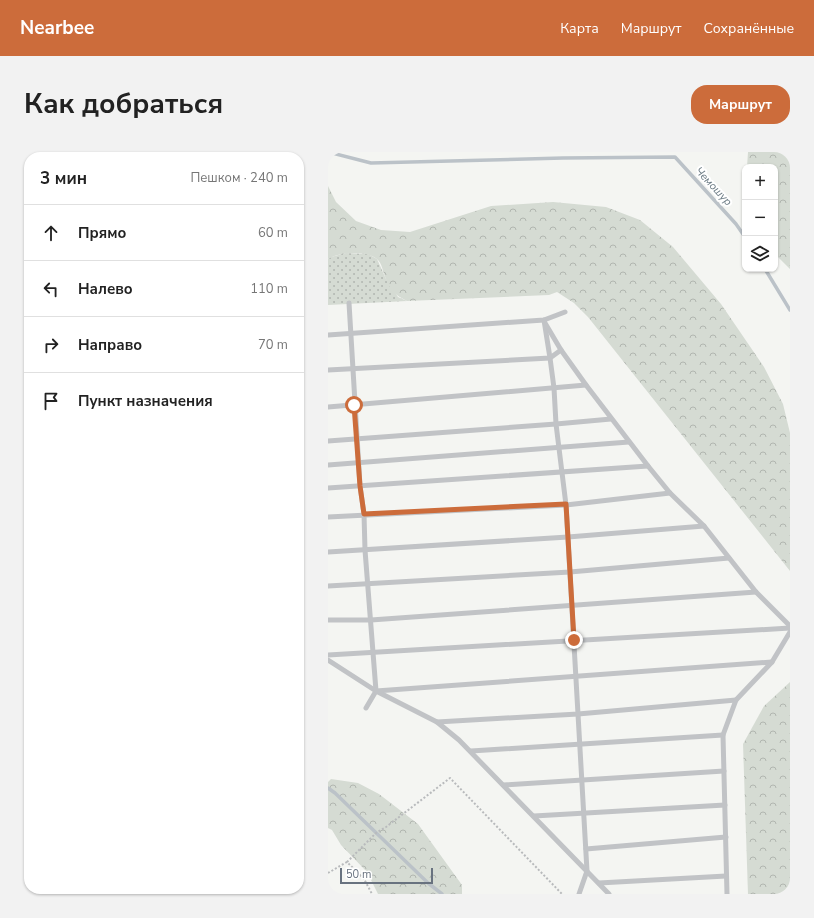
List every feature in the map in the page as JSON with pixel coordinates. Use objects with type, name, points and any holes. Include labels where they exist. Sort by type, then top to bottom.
[{"type":"lane","points":[[349,304],[358,463],[364,514],[365,550],[376,692],[366,708]]},
{"type":"lane","points":[[328,335],[544,320],[564,312]]},
{"type":"lane","points":[[544,320],[561,350],[611,419],[648,466],[670,493],[704,526],[756,592],[790,627]]},
{"type":"lane","points":[[544,320],[554,388],[556,424],[566,504],[588,871],[579,894]]},
{"type":"lane","points":[[328,370],[550,358],[561,350]]},
{"type":"lane","points":[[328,407],[586,385]]},
{"type":"lane","points":[[328,441],[357,440],[611,419]]},
{"type":"lane","points":[[328,465],[559,449],[629,442]]},
{"type":"lane","points":[[328,488],[648,466]]},
{"type":"lane","points":[[328,517],[566,504],[670,493]]},
{"type":"lane","points":[[328,552],[568,537],[704,526]]},
{"type":"lane","points":[[328,586],[570,572],[728,558]]},
{"type":"lane","points":[[328,620],[371,620],[756,592]]},
{"type":"lane","points":[[328,655],[790,627]]},
{"type":"lane","points":[[727,894],[723,735],[736,700],[772,662],[790,632]]},
{"type":"lane","points":[[328,660],[376,692],[437,722],[460,740],[609,894]]},
{"type":"lane","points":[[376,692],[772,662]]},
{"type":"lane","points":[[437,722],[578,714],[736,700]]},
{"type":"lane","points":[[470,751],[723,735]]},
{"type":"lane","points":[[504,785],[724,770]]},
{"type":"lane","points":[[534,816],[725,804]]},
{"type":"lane","points":[[586,849],[726,837]]},
{"type":"lane","points":[[599,883],[726,876]]},
{"type":"path","points":[[328,873],[347,862],[376,833],[392,823],[450,778],[562,894]]},
{"type":"path","points":[[347,862],[364,879],[372,894]]},
{"type":"green space","points":[[748,152],[790,152],[790,269],[778,257],[778,164],[747,164]]},
{"type":"green space","points":[[328,186],[336,202],[356,221],[381,230],[410,232],[491,206],[553,202],[606,207],[640,220],[673,247],[721,304],[764,367],[783,404],[790,433],[790,571],[588,317],[574,303],[557,292],[549,295],[407,301],[391,289],[381,264],[374,257],[361,253],[353,253],[339,255],[328,259]]},
{"type":"green space","points":[[346,253],[368,254],[377,259],[386,279],[398,297],[407,301],[328,305],[328,259]]},
{"type":"green space","points":[[790,682],[790,894],[748,894],[743,744],[764,706]]},
{"type":"green space","points":[[331,779],[358,783],[379,794],[418,824],[462,885],[462,894],[378,894],[367,872],[341,845],[332,830],[328,828],[328,782]]},
{"type":"waterway","name":"Чемошур","points":[[328,152],[371,163],[563,158],[675,157],[736,224],[744,236]]},
{"type":"waterway","name":"Чемошур","points":[[767,272],[790,310]]},
{"type":"waterway","points":[[328,788],[428,883],[442,894]]},
{"type":"route","points":[[354,405],[360,486],[364,514],[566,504],[574,640]]}]
